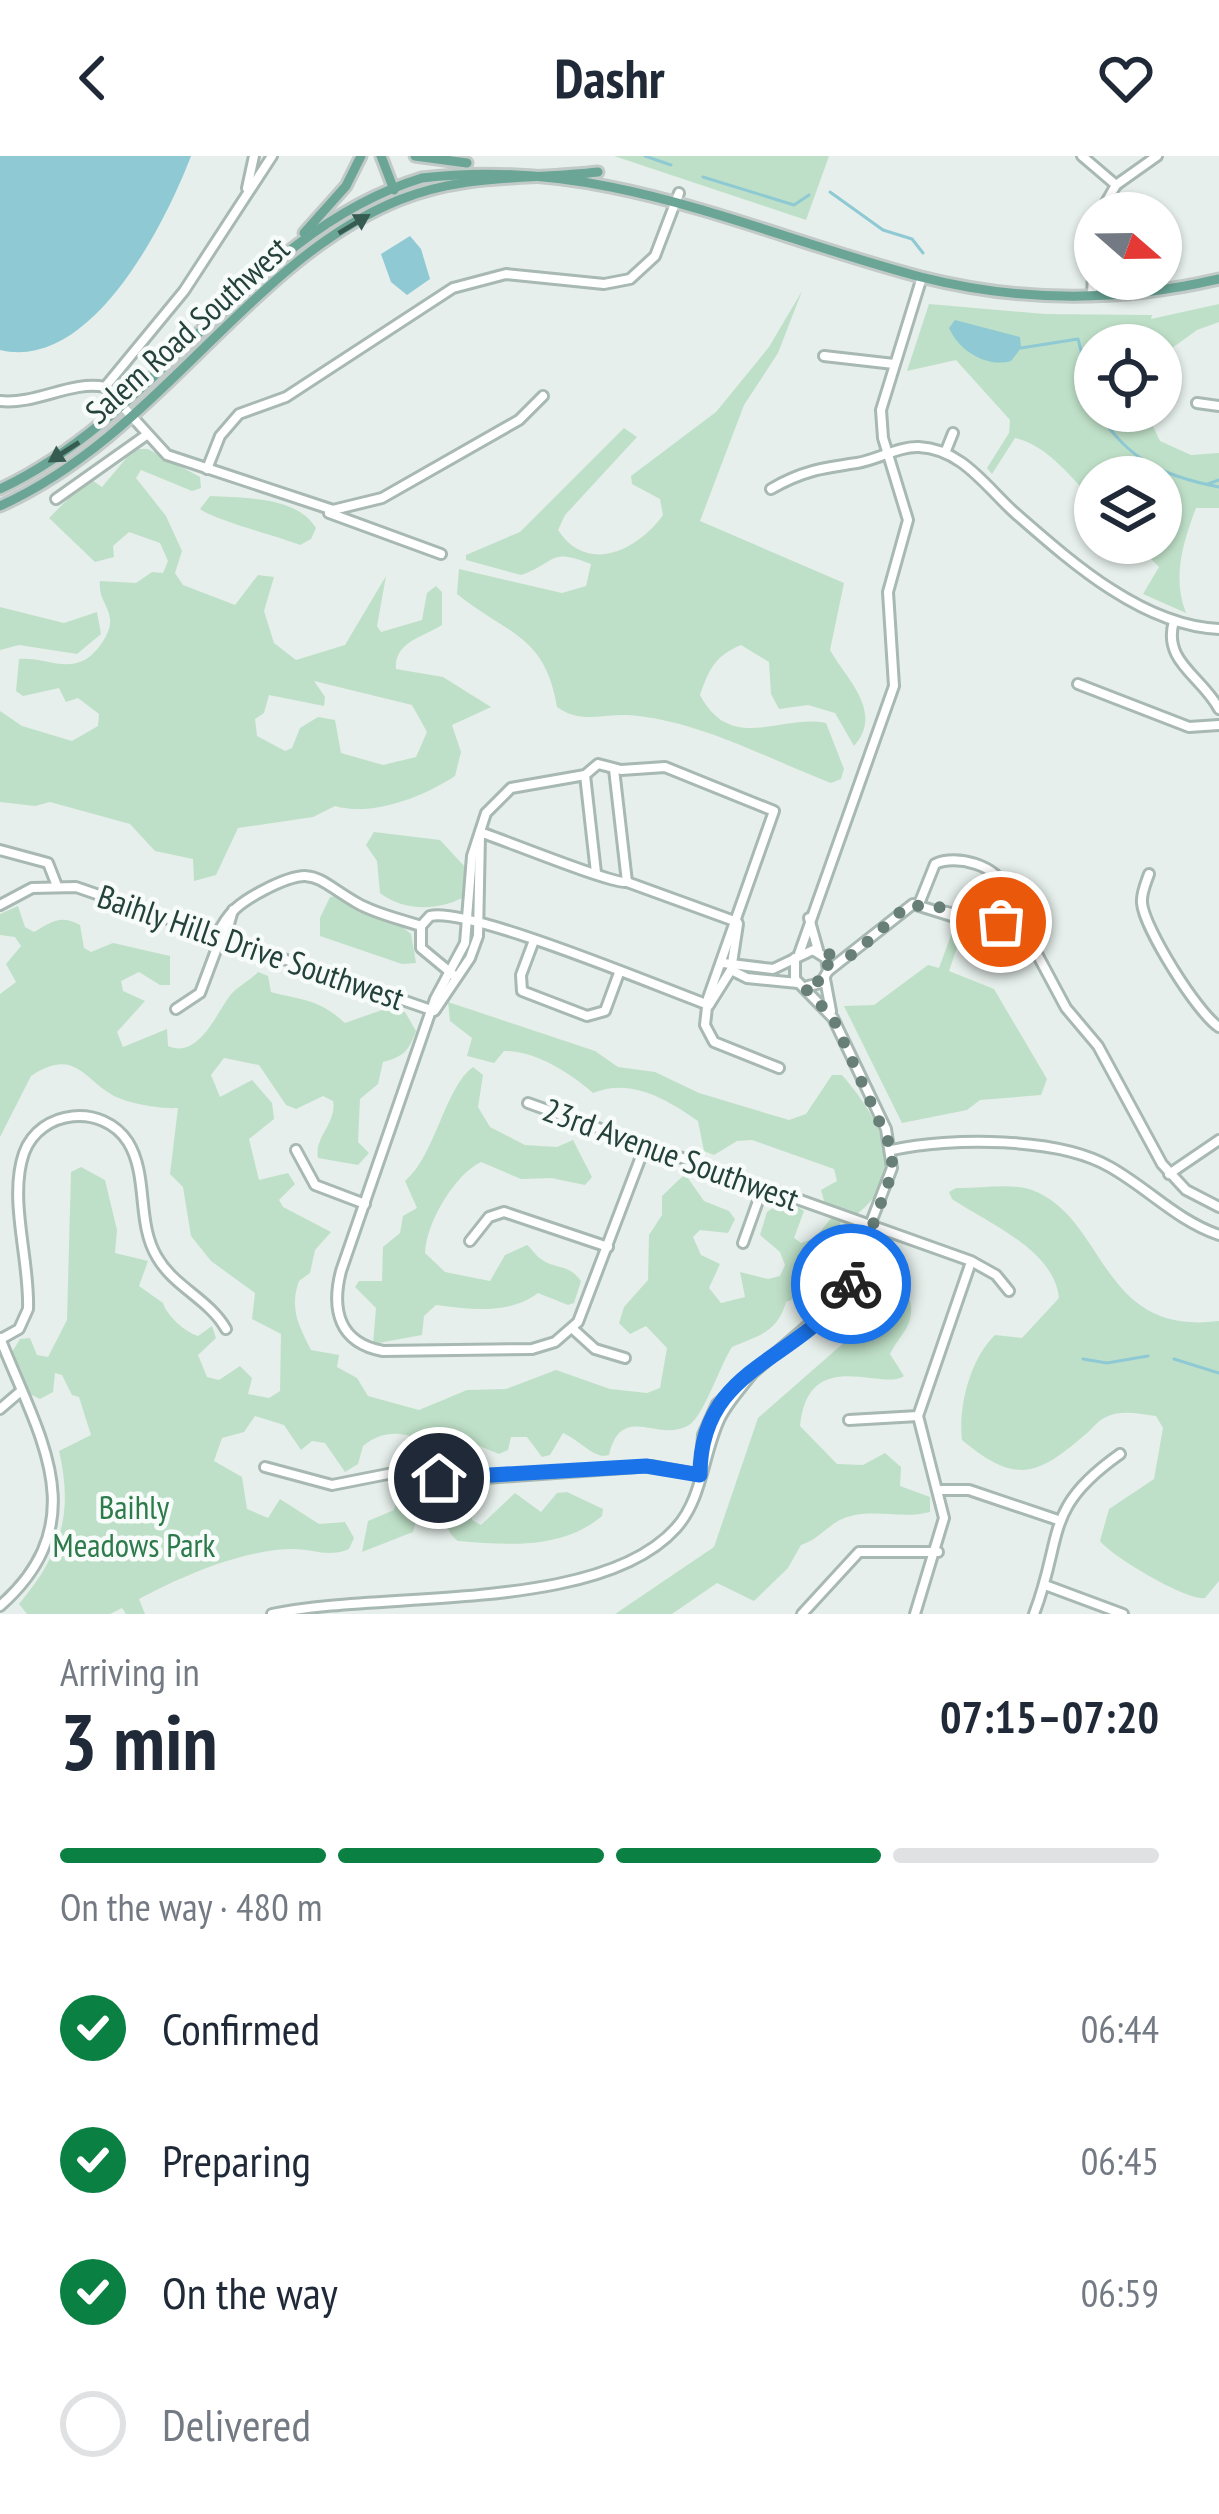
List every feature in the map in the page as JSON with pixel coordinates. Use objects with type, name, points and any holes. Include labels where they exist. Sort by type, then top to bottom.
[{"type":"main road","points":[[288,252],[346,186],[361,156]]},
{"type":"main road","points":[[381,156],[399,200]]},
{"type":"main road","points":[[415,156],[511,161]]},
{"type":"main road","points":[[557,160],[680,193],[922,277],[983,290],[1074,295]]},
{"type":"main road","name":"Salem Road Southwest","points":[[0,506],[74,465],[288,252],[326,223],[394,188],[485,163]]},
{"type":"main road","name":"Salem Road Southwest","points":[[0,489],[128,414],[347,227],[399,200],[479,178],[604,172]]},
{"type":"main road","points":[[1182,284],[1219,279]]},
{"type":"street","points":[[245,196],[254,156]]},
{"type":"street","points":[[105,387],[184,291],[272,156]]},
{"type":"street","points":[[1082,156],[1116,185]]},
{"type":"street","points":[[1112,192],[1157,156]]},
{"type":"street","points":[[208,470],[220,436],[239,414],[286,397],[453,288],[506,274],[604,284],[630,279],[655,256],[680,193]]},
{"type":"street","points":[[833,1018],[793,974],[808,917],[893,686],[888,592],[908,520],[880,419],[922,277]]},
{"type":"street","points":[[824,356],[894,364]]},
{"type":"street","points":[[0,401],[36,401],[91,385],[105,387],[167,455],[441,554]]},
{"type":"street","points":[[322,509],[345,510],[382,498],[519,420],[544,396]]},
{"type":"street","points":[[1197,404],[1219,406]]},
{"type":"street","points":[[945,453],[953,433]]},
{"type":"street","points":[[56,499],[145,436]]},
{"type":"street","points":[[771,488],[814,466],[916,447],[945,453],[967,465],[1072,559],[1140,606],[1174,621],[1219,629]]},
{"type":"street","points":[[1174,621],[1170,641],[1175,657],[1219,709]]},
{"type":"street","points":[[1078,683],[1189,727],[1219,725]]},
{"type":"street","points":[[645,1146],[573,1329],[555,1342],[532,1349],[377,1350],[347,1335],[337,1308],[339,1279],[434,1011],[452,975],[470,958],[480,832],[490,806],[511,788],[585,775],[598,764],[614,769],[665,767],[774,811],[737,922],[730,965],[709,1005],[705,1025],[714,1042],[779,1068]]},
{"type":"street","points":[[614,769],[627,882]]},
{"type":"street","points":[[585,775],[596,873]]},
{"type":"street","points":[[480,832],[596,873],[608,883],[627,882],[737,922]]},
{"type":"street","points":[[0,850],[48,863],[57,886]]},
{"type":"street","points":[[919,904],[922,884],[934,864],[960,860],[988,871],[1005,886],[1007,900],[998,930]]},
{"type":"street","points":[[176,1010],[200,992],[233,909],[304,874],[325,879],[366,907],[421,926]]},
{"type":"street","points":[[1149,874],[1142,899],[1144,913],[1200,1009],[1219,1027]]},
{"type":"street","name":"Baihly Hills Drive Southwest","points":[[0,905],[32,888],[86,890],[434,1011]]},
{"type":"street","points":[[730,965],[747,978],[801,984],[827,975],[903,908],[919,904],[948,908],[1026,943],[1040,957],[1169,1174],[1193,1196],[1219,1207]]},
{"type":"street","points":[[421,926],[437,914],[475,921],[532,943],[582,952],[619,973],[709,1005]]},
{"type":"street","points":[[272,1614],[572,1583],[669,1535],[692,1504],[722,1414],[757,1369],[843,1295],[892,1173],[892,1150],[833,1018],[827,975],[808,917]]},
{"type":"street","points":[[421,926],[421,948],[452,975]]},
{"type":"street","points":[[532,943],[521,975],[522,991],[586,1016],[605,1011],[619,973]]},
{"type":"street","points":[[730,965],[773,969],[797,956],[820,953],[847,958]]},
{"type":"street","name":"23rd Avenue Southwest","points":[[527,1103],[971,1261],[996,1275],[1009,1291]]},
{"type":"street","points":[[0,1606],[41,1556],[54,1506],[49,1457],[0,1338],[19,1329],[28,1309],[22,1157],[43,1127],[73,1115],[109,1125],[127,1141],[152,1249],[165,1270],[214,1310],[226,1329]]},
{"type":"street","points":[[1169,1174],[1219,1140]]},
{"type":"street","points":[[892,1150],[933,1144],[1072,1151],[1114,1169],[1169,1211],[1219,1235]]},
{"type":"street","points":[[296,1150],[315,1185],[365,1204]]},
{"type":"street","points":[[743,1243],[764,1187]]},
{"type":"street","points":[[470,1241],[489,1217],[504,1212],[608,1246]]},
{"type":"street","points":[[915,1614],[944,1532],[941,1490],[923,1447],[918,1416],[971,1261]]},
{"type":"street","points":[[573,1329],[595,1349],[625,1358]]},
{"type":"street","points":[[0,1409],[21,1391]]},
{"type":"street","points":[[849,1420],[918,1416]]},
{"type":"street","points":[[1034,1614],[1058,1520],[1076,1487],[1120,1454]]},
{"type":"street","points":[[265,1467],[342,1486],[398,1472],[459,1480],[657,1466],[700,1475]]},
{"type":"street","points":[[941,1490],[969,1490],[1058,1520]]},
{"type":"street","points":[[802,1614],[842,1566],[864,1550],[938,1552]]},
{"type":"street","points":[[1045,1585],[1123,1614]]},
{"type":"green space","points":[[614,156],[829,156],[806,220]]},
{"type":"green space","points":[[802,291],[778,353],[744,405],[700,521],[844,583],[830,650],[860,696],[865,721],[862,733],[854,746],[835,713],[808,705],[779,709],[771,694],[769,662],[741,645],[714,664],[700,695],[712,713],[742,727],[826,723],[844,769],[841,779],[831,783],[680,724],[566,712],[557,707],[534,650],[457,594],[459,569],[562,593],[586,586],[591,564],[577,559],[554,558],[521,575],[466,560],[466,555],[520,532],[624,428],[637,437],[565,515],[558,530],[570,544],[598,554],[641,538],[663,515],[660,499],[632,484],[631,476],[716,412],[769,347]]},
{"type":"green space","points":[[929,304],[1045,314],[1152,315],[1151,319],[1219,304],[1219,322],[1182,341],[1182,324],[1074,324],[1074,432],[1156,432],[1160,441],[1191,455],[1219,453],[1219,508],[1196,508],[1182,556],[1182,456],[1074,456],[1074,479],[1049,455],[1015,438],[992,474],[987,468],[1009,433],[1010,420],[956,360],[907,371]]},
{"type":"green space","points":[[134,449],[148,449],[200,477],[201,488],[192,491],[141,470],[136,478],[166,516],[182,551],[175,573],[183,585],[235,605],[258,575],[274,577],[264,611],[274,643],[296,660],[345,645],[386,576],[377,626],[381,632],[422,620],[427,593],[436,586],[442,592],[442,625],[405,646],[396,669],[443,677],[491,707],[452,725],[461,752],[455,776],[413,798],[381,807],[335,806],[313,817],[238,828],[216,875],[194,881],[193,859],[155,851],[130,824],[50,802],[35,806],[0,802],[0,711],[22,726],[72,741],[98,726],[99,714],[78,698],[66,702],[59,688],[23,696],[16,691],[19,659],[70,664],[90,657],[110,623],[100,581],[136,583],[152,572],[163,573],[168,561],[160,543],[129,532],[113,546],[114,557],[95,562],[49,518],[89,478],[102,487]],"holes":[[[314,681],[412,705],[427,732],[416,757],[383,765],[341,753],[335,720],[318,717],[300,728],[292,748],[285,751],[257,736],[255,719],[264,713],[269,695],[324,706],[325,697]]]},
{"type":"green space","points":[[210,496],[283,504],[316,528],[311,539],[300,545],[200,509]]},
{"type":"green space","points":[[1156,564],[1181,564],[1186,613],[1143,594],[1159,567]]},
{"type":"green space","points":[[0,607],[64,623],[97,612],[101,634],[77,654],[19,645],[0,650]]},
{"type":"green space","points":[[374,832],[440,840],[465,867],[462,898],[420,907],[380,893],[377,861],[366,845]]},
{"type":"green space","points":[[337,896],[411,934],[416,963],[402,964],[320,936],[320,918],[330,897]]},
{"type":"green space","name":"Baihly Meadows Park","points":[[18,906],[25,927],[34,932],[62,920],[80,925],[84,948],[91,952],[113,943],[170,956],[170,985],[160,985],[139,972],[121,981],[123,991],[145,1001],[117,1032],[123,1047],[167,1029],[168,1046],[179,1048],[197,1041],[232,993],[258,972],[268,976],[271,992],[318,1005],[345,1023],[382,1010],[405,1012],[416,1031],[411,1044],[383,1062],[378,1084],[360,1099],[358,1142],[369,1153],[358,1165],[318,1158],[333,1101],[323,1096],[296,1109],[286,1105],[259,1065],[224,1058],[211,1075],[220,1097],[252,1080],[272,1103],[274,1119],[249,1139],[259,1180],[288,1173],[295,1184],[279,1200],[283,1207],[331,1232],[315,1250],[310,1273],[299,1281],[295,1309],[299,1325],[311,1350],[339,1355],[337,1367],[357,1378],[368,1396],[419,1410],[467,1390],[506,1389],[556,1370],[610,1389],[647,1393],[660,1388],[667,1348],[646,1326],[630,1334],[619,1323],[624,1307],[648,1280],[649,1235],[662,1215],[662,1196],[685,1174],[704,1201],[729,1211],[735,1219],[728,1233],[700,1230],[693,1237],[701,1255],[720,1264],[709,1288],[721,1303],[745,1297],[740,1272],[768,1279],[780,1276],[785,1265],[780,1252],[760,1235],[767,1212],[786,1199],[804,1211],[794,1238],[801,1243],[815,1238],[832,1217],[841,1221],[831,1250],[842,1266],[833,1283],[786,1302],[772,1327],[732,1347],[689,1425],[677,1430],[623,1430],[609,1455],[593,1452],[563,1433],[550,1455],[542,1457],[527,1437],[511,1437],[508,1450],[499,1454],[460,1438],[445,1451],[415,1437],[394,1434],[363,1446],[358,1464],[345,1472],[325,1443],[312,1441],[301,1450],[284,1425],[255,1416],[244,1432],[222,1438],[214,1461],[242,1477],[247,1509],[268,1518],[280,1499],[319,1524],[345,1522],[354,1538],[349,1549],[327,1553],[274,1550],[234,1559],[139,1599],[145,1614],[126,1614],[122,1608],[110,1614],[27,1614],[19,1604],[54,1551],[64,1515],[59,1451],[91,1435],[79,1397],[72,1395],[62,1375],[55,1373],[53,1392],[40,1399],[28,1393],[12,1352],[20,1339],[30,1338],[37,1355],[48,1357],[67,1320],[71,1172],[81,1167],[105,1180],[117,1230],[115,1253],[148,1261],[139,1286],[193,1334],[198,1336],[212,1326],[216,1338],[198,1355],[207,1377],[219,1380],[240,1366],[252,1378],[248,1394],[269,1398],[280,1391],[281,1334],[252,1319],[255,1293],[211,1261],[191,1236],[183,1187],[170,1174],[178,1108],[121,1099],[77,1069],[58,1065],[31,1076],[0,1137],[0,994],[16,982],[6,964],[21,946],[15,937],[0,935],[0,914]]},
{"type":"green space","points":[[954,927],[963,930],[949,971],[994,989],[1047,1079],[1041,1095],[980,1100],[967,1110],[902,1123],[844,1006],[874,1005],[928,965],[939,968]]},
{"type":"green space","points":[[448,1002],[595,1051],[618,1067],[655,1072],[699,1093],[789,1120],[806,1114],[832,1075],[842,1075],[868,1109],[884,1145],[883,1181],[857,1214],[825,1204],[821,1190],[837,1181],[834,1169],[752,1140],[737,1141],[714,1155],[704,1151],[698,1121],[648,1093],[621,1088],[593,1093],[552,1064],[516,1052],[504,1051],[494,1063],[467,1056],[472,1038],[450,1021]]},
{"type":"green space","points":[[473,1067],[483,1075],[478,1107],[490,1127],[525,1145],[557,1147],[573,1140],[592,1177],[585,1185],[551,1178],[521,1179],[481,1162],[461,1177],[444,1201],[425,1253],[445,1272],[490,1281],[505,1255],[527,1245],[541,1259],[581,1281],[574,1303],[538,1293],[503,1307],[436,1305],[424,1316],[422,1335],[373,1344],[376,1308],[355,1287],[359,1281],[382,1281],[383,1247],[400,1233],[403,1216],[417,1208],[405,1181],[424,1155],[455,1090]]},
{"type":"green space","points":[[1009,1186],[1039,1193],[1080,1229],[1129,1296],[1152,1312],[1181,1321],[1219,1321],[1219,1581],[1205,1598],[1149,1576],[1100,1541],[1109,1509],[1154,1479],[1163,1428],[1156,1416],[1108,1416],[1054,1459],[1027,1470],[998,1464],[962,1440],[968,1384],[986,1345],[995,1335],[1022,1338],[1059,1298],[1045,1265],[1032,1251],[952,1199],[949,1192]]},
{"type":"green space","points":[[896,1293],[909,1296],[911,1306],[909,1321],[890,1354],[904,1376],[831,1378],[806,1401],[800,1426],[837,1464],[863,1465],[885,1453],[901,1467],[900,1486],[930,1497],[930,1512],[842,1519],[801,1545],[788,1568],[754,1601],[717,1583],[672,1614],[615,1614],[714,1547],[758,1418],[871,1319],[884,1319]]},
{"type":"green space","points":[[401,1483],[424,1492],[413,1532],[362,1552],[368,1521],[394,1510]]},
{"type":"green space","points":[[463,1492],[470,1499],[472,1520],[481,1525],[515,1493],[541,1512],[557,1493],[567,1492],[603,1509],[602,1516],[552,1540],[515,1544],[458,1541],[449,1531],[447,1512],[452,1493]]},
{"type":"water","points":[[0,156],[191,156],[163,218],[120,287],[65,339],[33,351],[0,350]]},
{"type":"water","points":[[410,236],[421,249],[430,279],[407,295],[391,282],[381,254]]},
{"type":"water","points":[[955,320],[1020,337],[1021,348],[1011,361],[983,360],[954,336],[949,328]]},
{"type":"waterway","points":[[645,156],[671,165]]},
{"type":"waterway","points":[[703,177],[794,205],[809,195]]},
{"type":"waterway","points":[[830,192],[883,230],[912,239],[923,253]]},
{"type":"waterway","points":[[1021,348],[1074,340]]},
{"type":"waterway","points":[[1113,432],[1149,464],[1219,487]]},
{"type":"waterway","points":[[1208,484],[1219,480]]},
{"type":"waterway","points":[[1083,1359],[1107,1363],[1148,1356]]},
{"type":"waterway","points":[[1174,1359],[1219,1373]]},
{"type":"way so far","points":[[851,1284],[892,1173],[892,1150],[883,1121],[833,1018],[803,986],[815,986],[825,979],[828,964],[821,954],[853,955],[908,905],[948,908],[998,930],[1001,922]]},
{"type":"route","points":[[439,1478],[646,1466],[700,1475],[703,1435],[717,1403],[737,1381],[835,1305],[851,1284]]}]
